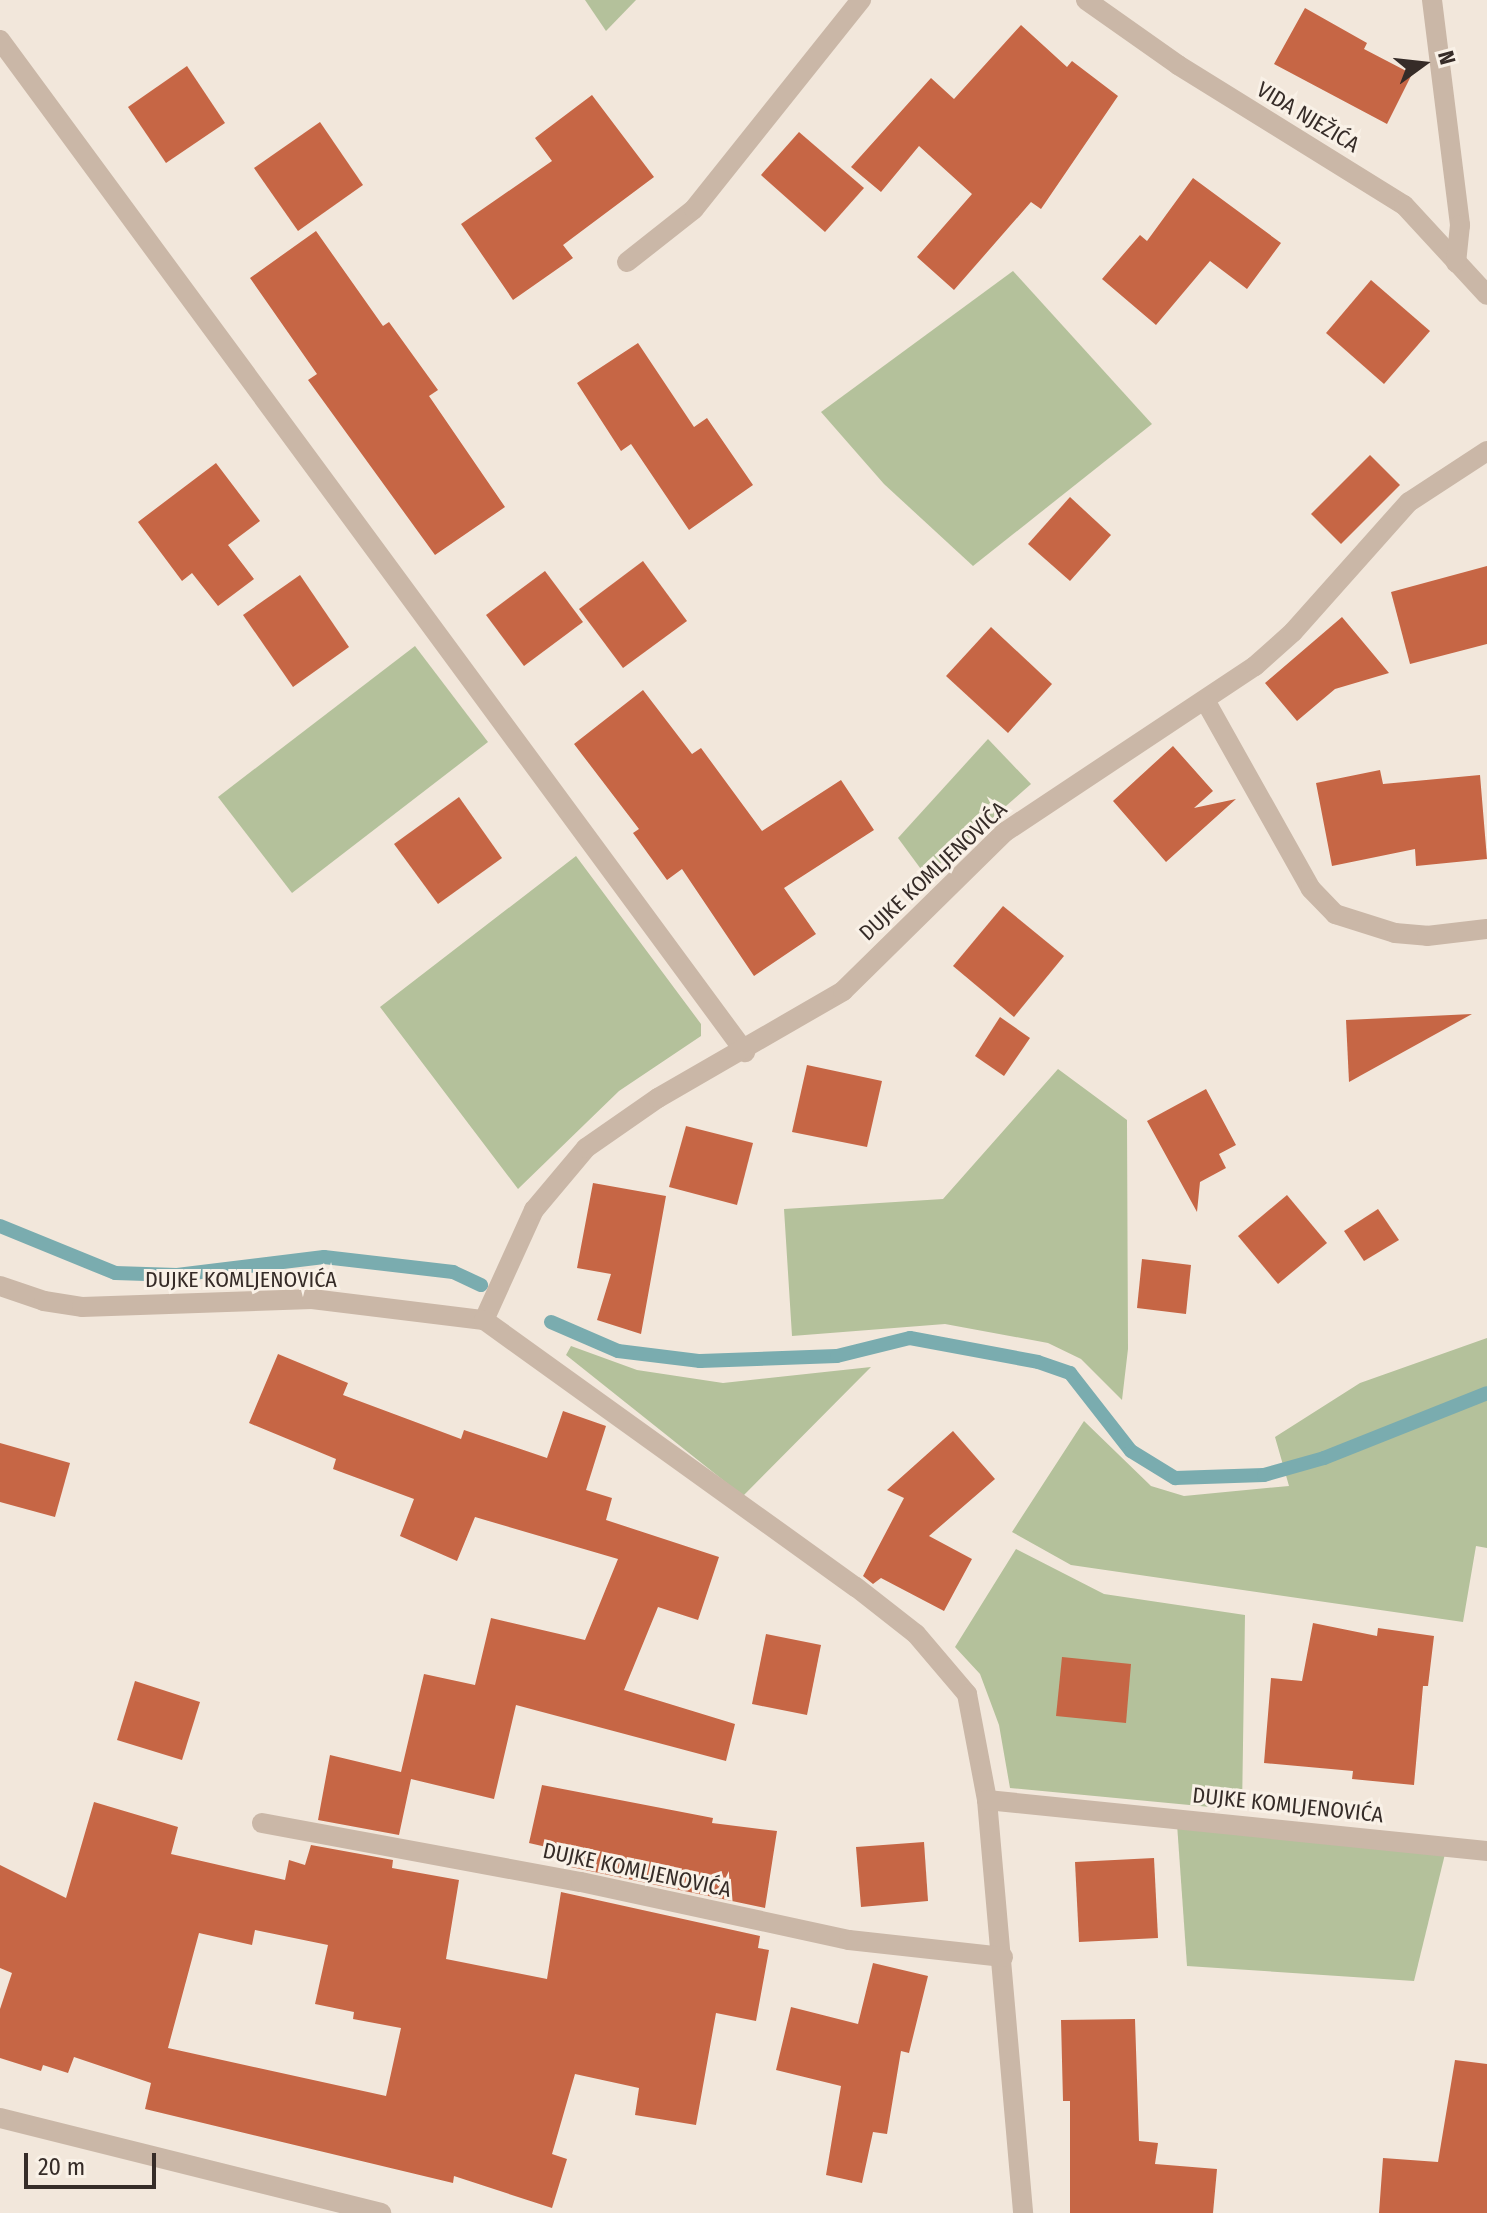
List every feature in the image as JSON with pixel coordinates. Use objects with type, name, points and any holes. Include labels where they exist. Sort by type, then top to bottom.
[{"type":"street","points":[[627,262],[694,209],[861,0]]},
{"type":"street","name":"VIDA NJEŽIĆA","points":[[1086,0],[1178,65],[1404,205],[1487,295]]},
{"type":"street","points":[[1432,0],[1460,225],[1456,263]]},
{"type":"street","points":[[0,40],[745,1052]]},
{"type":"street","name":"DUJKE KOMLJENOVIĆA","points":[[484,1320],[534,1210],[561,1173],[586,1148],[658,1098],[745,1052],[843,991],[1005,832],[1206,702],[1293,632],[1409,502],[1487,451]]},
{"type":"street","points":[[1206,702],[1311,889],[1335,914],[1395,933],[1427,936],[1487,929]]},
{"type":"street","name":"DUJKE KOMLJENOVIĆA","points":[[0,1286],[44,1301],[82,1307],[312,1299],[484,1320],[916,1634],[967,1694],[987,1800],[1023,2213]]},
{"type":"street","name":"DUJKE KOMLJENOVIĆA","points":[[987,1800],[1487,1851]]},
{"type":"street","name":"DUJKE KOMLJENOVIĆA","points":[[262,1823],[581,1882],[849,1940],[1003,1957]]},
{"type":"street","points":[[0,2118],[381,2213]]},
{"type":"green space","points":[[585,0],[636,0],[606,31]]},
{"type":"green space","points":[[1013,271],[1152,424],[973,566],[884,484],[821,412]]},
{"type":"green space","points":[[415,646],[488,742],[292,893],[218,797]]},
{"type":"green space","points":[[988,739],[1031,784],[926,876],[898,838]]},
{"type":"green space","points":[[576,856],[701,1024],[701,1036],[619,1091],[518,1189],[380,1007]]},
{"type":"green space","points":[[1058,1069],[1127,1120],[1128,1349],[1122,1400],[1081,1359],[1048,1343],[945,1324],[792,1336],[784,1209],[943,1199]]},
{"type":"green space","points":[[1487,1338],[1487,1548],[1476,1546],[1463,1622],[1071,1565],[1012,1532],[1084,1421],[1151,1486],[1184,1496],[1289,1486],[1275,1437],[1360,1383]]},
{"type":"green space","points":[[571,1346],[637,1370],[723,1383],[871,1367],[743,1496],[566,1355]]},
{"type":"green space","points":[[1016,1549],[1104,1594],[1245,1615],[1242,1810],[1010,1788],[999,1725],[980,1674],[955,1647]]},
{"type":"green space","points":[[1177,1824],[1445,1854],[1414,1981],[1187,1966]]},
{"type":"building","points":[[1305,8],[1367,43],[1364,49],[1412,74],[1387,124],[1274,64]]},
{"type":"building","points":[[1021,25],[1067,67],[1072,61],[1118,96],[1041,209],[1031,202],[954,290],[917,257],[972,194],[919,146],[881,192],[851,167],[931,78],[954,99]]},
{"type":"building","points":[[187,66],[225,123],[166,163],[128,107]]},
{"type":"building","points":[[592,95],[654,177],[563,245],[573,258],[513,300],[461,224],[552,161],[535,138]]},
{"type":"building","points":[[320,122],[363,185],[298,231],[254,168]]},
{"type":"building","points":[[799,132],[864,188],[825,232],[761,175]]},
{"type":"building","points":[[1193,178],[1281,243],[1247,289],[1210,261],[1156,325],[1102,279],[1140,235],[1147,241]]},
{"type":"building","points":[[316,231],[383,326],[389,322],[438,390],[429,396],[505,507],[435,555],[308,380],[317,374],[250,278]]},
{"type":"building","points":[[1371,280],[1430,331],[1384,384],[1326,333]]},
{"type":"building","points":[[638,343],[694,427],[707,418],[753,485],[689,530],[631,444],[621,451],[577,383]]},
{"type":"building","points":[[1370,455],[1400,485],[1341,544],[1311,514]]},
{"type":"building","points":[[216,463],[260,521],[228,545],[254,579],[218,606],[192,573],[182,581],[138,522]]},
{"type":"building","points":[[1070,497],[1111,535],[1070,581],[1028,544]]},
{"type":"building","points":[[643,561],[687,621],[623,668],[579,609]]},
{"type":"building","points":[[1487,566],[1487,644],[1410,664],[1391,592]]},
{"type":"building","points":[[545,571],[583,622],[524,666],[486,615]]},
{"type":"building","points":[[300,575],[349,647],[293,687],[243,615]]},
{"type":"building","points":[[1342,617],[1389,673],[1335,689],[1297,721],[1265,683]]},
{"type":"building","points":[[991,627],[1052,684],[1008,733],[946,676]]},
{"type":"building","points":[[643,690],[692,754],[701,748],[762,831],[841,780],[874,830],[784,888],[816,934],[754,976],[682,869],[667,880],[633,833],[639,829],[574,744]]},
{"type":"building","points":[[1173,746],[1213,791],[1194,808],[1236,799],[1166,862],[1113,801]]},
{"type":"building","points":[[1380,770],[1383,784],[1480,775],[1487,859],[1416,866],[1415,849],[1332,866],[1316,783]]},
{"type":"building","points":[[459,797],[502,858],[438,904],[394,844]]},
{"type":"building","points":[[1003,906],[1064,956],[1014,1017],[953,966]]},
{"type":"building","points":[[1472,1014],[1349,1082],[1346,1020]]},
{"type":"building","points":[[1000,1017],[1030,1038],[1004,1076],[975,1056]]},
{"type":"building","points":[[807,1065],[882,1081],[867,1147],[792,1132]]},
{"type":"building","points":[[1206,1089],[1236,1145],[1219,1154],[1226,1168],[1200,1182],[1197,1212],[1147,1121]]},
{"type":"building","points":[[686,1126],[753,1143],[737,1205],[669,1187]]},
{"type":"building","points":[[593,1183],[666,1196],[641,1334],[597,1320],[611,1274],[577,1268]]},
{"type":"building","points":[[1287,1195],[1327,1243],[1278,1284],[1238,1236]]},
{"type":"building","points":[[1378,1209],[1399,1240],[1364,1261],[1344,1231]]},
{"type":"building","points":[[1142,1259],[1191,1265],[1186,1314],[1137,1308]]},
{"type":"building","points":[[278,1354],[348,1383],[343,1395],[461,1439],[464,1430],[547,1458],[563,1411],[606,1426],[586,1490],[612,1498],[606,1520],[719,1557],[698,1620],[658,1607],[624,1690],[735,1724],[726,1761],[516,1705],[494,1799],[411,1779],[399,1835],[318,1820],[330,1755],[401,1772],[424,1674],[475,1685],[491,1618],[585,1640],[618,1559],[475,1517],[457,1561],[400,1536],[414,1499],[333,1469],[336,1459],[249,1423]]},
{"type":"building","points":[[953,1431],[995,1479],[929,1536],[972,1559],[944,1611],[881,1578],[873,1584],[863,1576],[904,1498],[887,1490]]},
{"type":"building","points":[[0,1443],[70,1463],[55,1517],[0,1502]]},
{"type":"building","points":[[1313,1623],[1377,1636],[1378,1628],[1434,1636],[1428,1686],[1423,1686],[1414,1785],[1352,1779],[1353,1771],[1264,1763],[1271,1678],[1302,1681]]},
{"type":"building","points":[[766,1634],[821,1645],[807,1715],[752,1704]]},
{"type":"building","points":[[1062,1657],[1131,1664],[1126,1723],[1056,1716]]},
{"type":"building","points":[[135,1681],[200,1702],[182,1760],[117,1740]]},
{"type":"building","points":[[542,1785],[713,1818],[712,1823],[777,1831],[765,1908],[566,1866],[568,1852],[529,1843]]},
{"type":"building","points":[[94,1802],[178,1827],[171,1854],[285,1880],[289,1860],[305,1865],[311,1845],[393,1860],[392,1868],[459,1880],[446,1959],[547,1979],[561,1892],[760,1936],[758,1948],[769,1950],[756,2021],[716,2013],[696,2125],[635,2115],[639,2088],[575,2074],[552,2154],[567,2159],[552,2208],[454,2176],[453,2183],[145,2109],[151,2083],[74,2057],[68,2073],[43,2065],[41,2071],[0,2058],[0,2009],[12,1973],[0,1968],[0,1865],[66,1898]],"holes":[[[255,1930],[328,1945],[315,2004],[354,2012],[353,2019],[401,2028],[386,2096],[168,2048],[199,1933],[252,1945]]]},
{"type":"building","points":[[924,1842],[928,1901],[861,1907],[856,1847]]},
{"type":"building","points":[[1154,1858],[1158,1938],[1079,1942],[1075,1862]]},
{"type":"building","points":[[873,1963],[928,1976],[909,2053],[901,2051],[887,2134],[873,2132],[862,2183],[826,2175],[841,2086],[776,2070],[791,2007],[858,2024]]},
{"type":"building","points":[[1135,2019],[1139,2141],[1158,2143],[1155,2164],[1217,2169],[1213,2213],[1070,2213],[1070,2101],[1063,2101],[1061,2020]]},
{"type":"building","points":[[1455,2060],[1487,2064],[1487,2213],[1379,2213],[1383,2158],[1438,2162]]},
{"type":"waterway","points":[[0,1226],[115,1273],[177,1275],[324,1257],[453,1272],[481,1285]]},
{"type":"waterway","points":[[551,1322],[618,1351],[700,1361],[837,1356],[910,1338],[1038,1362],[1070,1373],[1131,1451],[1175,1478],[1264,1475],[1324,1458],[1487,1393]]}]
